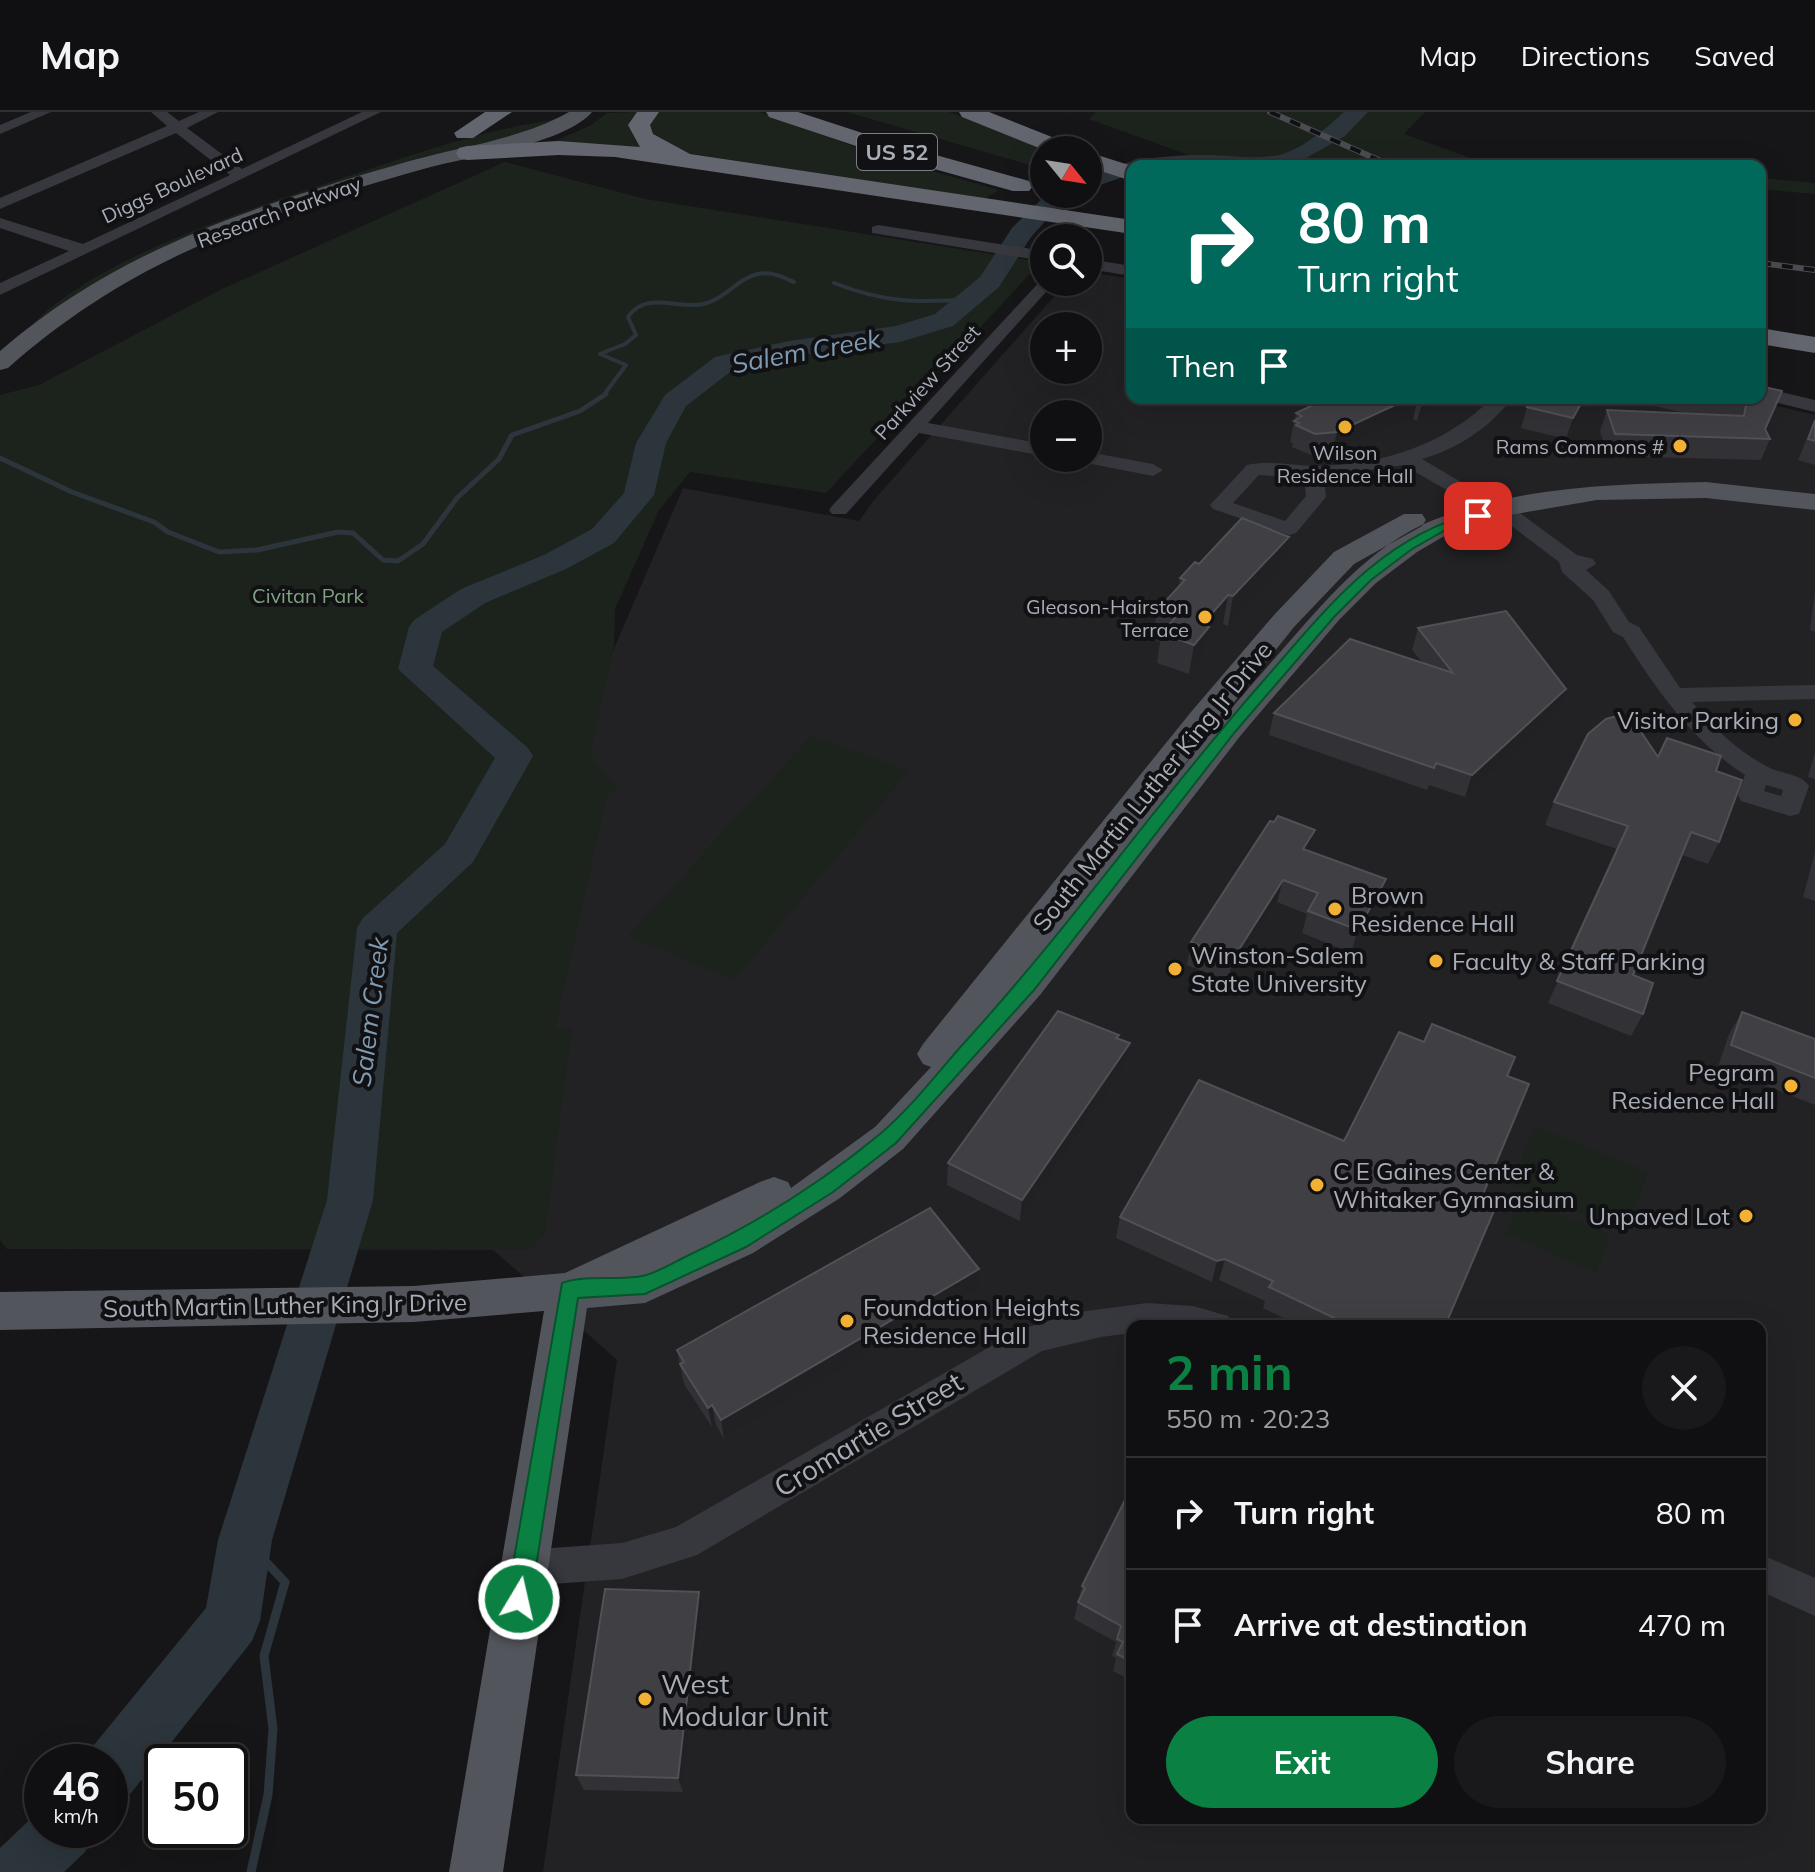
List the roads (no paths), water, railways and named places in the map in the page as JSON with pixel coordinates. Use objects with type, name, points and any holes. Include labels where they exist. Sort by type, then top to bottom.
[{"type":"highway","points":[[466,143],[501,112]]},
{"type":"highway","points":[[648,112],[639,125],[642,138],[659,149],[696,160]]},
{"type":"highway","name":"US 52","points":[[777,112],[885,148],[1030,184]]},
{"type":"highway","name":"US 52","points":[[815,112],[1030,183]]},
{"type":"highway","points":[[970,112],[1030,136]]},
{"type":"highway","points":[[466,143],[587,148],[696,160],[1126,226]]},
{"type":"highway","points":[[1102,164],[1126,172]]},
{"type":"highway","name":"US 52","points":[[1102,204],[1123,210]]},
{"type":"highway","points":[[1766,318],[1815,326]]},
{"type":"highway","points":[[1766,337],[1815,345]]},
{"type":"main road","name":"Research Parkway","points":[[0,363],[33,334],[85,298],[192,242],[466,143],[506,123],[582,112]]},
{"type":"main road","name":"Research Parkway","points":[[0,335],[90,276],[184,231],[282,194],[466,143]]},
{"type":"main road","name":"South Martin Luther King Jr Drive","points":[[0,1311],[414,1304],[645,1285],[726,1247],[826,1186],[889,1138],[1027,986],[1230,728],[1347,595],[1407,546],[1492,502],[1566,480],[1655,472],[1815,484]]},
{"type":"main road","name":"South Martin Luther King Jr Drive","points":[[1492,502],[1648,489],[1737,492],[1815,502]]},
{"type":"main road","points":[[476,1872],[569,1290]]},
{"type":"street","points":[[0,130],[44,112]]},
{"type":"street","points":[[158,112],[241,176]]},
{"type":"street","points":[[0,204],[211,112]]},
{"type":"street","points":[[333,114],[368,116]]},
{"type":"street","name":"Diggs Boulevard","points":[[0,290],[368,116]]},
{"type":"street","points":[[0,223],[84,250]]},
{"type":"street","points":[[878,230],[1030,254]]},
{"type":"street","points":[[1102,266],[1126,270]]},
{"type":"street","name":"Parkview Street","points":[[839,510],[918,427],[1034,296]]},
{"type":"street","points":[[1766,394],[1815,406]]},
{"type":"street","points":[[1313,473],[1417,455],[1473,426],[1498,404]]},
{"type":"street","points":[[918,427],[1030,447]]},
{"type":"street","points":[[1417,455],[1459,489],[1492,502],[1569,560],[1570,567],[1618,608],[1621,627],[1631,632],[1674,695],[1705,733],[1758,773]]},
{"type":"street","points":[[1102,461],[1153,470]]},
{"type":"street","points":[[1674,695],[1815,692]]},
{"type":"street","name":"Cromartie Street","points":[[524,1568],[622,1561],[684,1542],[1033,1339],[1081,1324],[1123,1318],[1179,1320]]},
{"type":"street","points":[[1766,1575],[1815,1597]]},
{"type":"waterway","name":"Salem Creek","points":[[1286,160],[1337,131],[1357,112]]},
{"type":"waterway","name":"Salem Creek","points":[[1102,177],[1126,168]]},
{"type":"waterway","name":"Salem Creek","points":[[128,1750],[232,1621],[245,1540],[350,1200],[377,928],[459,853],[515,756],[415,669],[426,627],[473,596],[555,562],[603,536],[639,495],[651,443],[675,401],[725,363],[789,349],[900,334],[944,320],[990,282],[1021,233],[1044,208]]},
{"type":"waterway","points":[[603,396],[626,365],[600,354],[625,344],[636,335],[628,317],[635,309],[653,303],[704,304],[751,276],[763,273],[794,282]]},
{"type":"waterway","points":[[834,283],[852,290],[902,300],[972,299]]},
{"type":"waterway","points":[[0,458],[72,492],[154,522],[168,532],[219,552],[257,550],[338,532],[353,533],[383,560],[398,561],[423,544],[457,498],[499,459],[512,435],[580,411],[603,396]]},
{"type":"waterway","points":[[245,1540],[285,1582],[264,1656],[273,1729],[268,1795],[251,1872]]},
{"type":"waterway","name":"Salem Creek","points":[[20,1872],[45,1848]]},
{"type":"railway","points":[[1270,112],[1378,160]]},
{"type":"railway","points":[[1766,264],[1815,270]]},
{"type":"place","name":"Wilson Residence Hall","points":[[1345,427]]},
{"type":"place","name":"Rams Commons #","points":[[1680,446]]},
{"type":"place","name":"Gleason-Hairston Terrace","points":[[1205,617]]},
{"type":"place","name":"Visitor Parking","points":[[1795,720]]},
{"type":"place","name":"Brown Residence Hall","points":[[1335,909]]},
{"type":"place","name":"Faculty & Staff Parking","points":[[1436,961]]},
{"type":"place","name":"Winston-Salem State University","points":[[1175,969]]},
{"type":"place","name":"Pegram Residence Hall","points":[[1791,1086]]},
{"type":"place","name":"C E Gaines Center & Whitaker Gymnasium","points":[[1317,1185]]},
{"type":"place","name":"Unpaved Lot","points":[[1746,1216]]},
{"type":"place","name":"Foundation Heights Residence Hall","points":[[847,1321]]},
{"type":"place","name":"West Modular Unit","points":[[645,1699]]},
{"type":"park label","name":"Civitan Park","points":[[308,595]]}]
